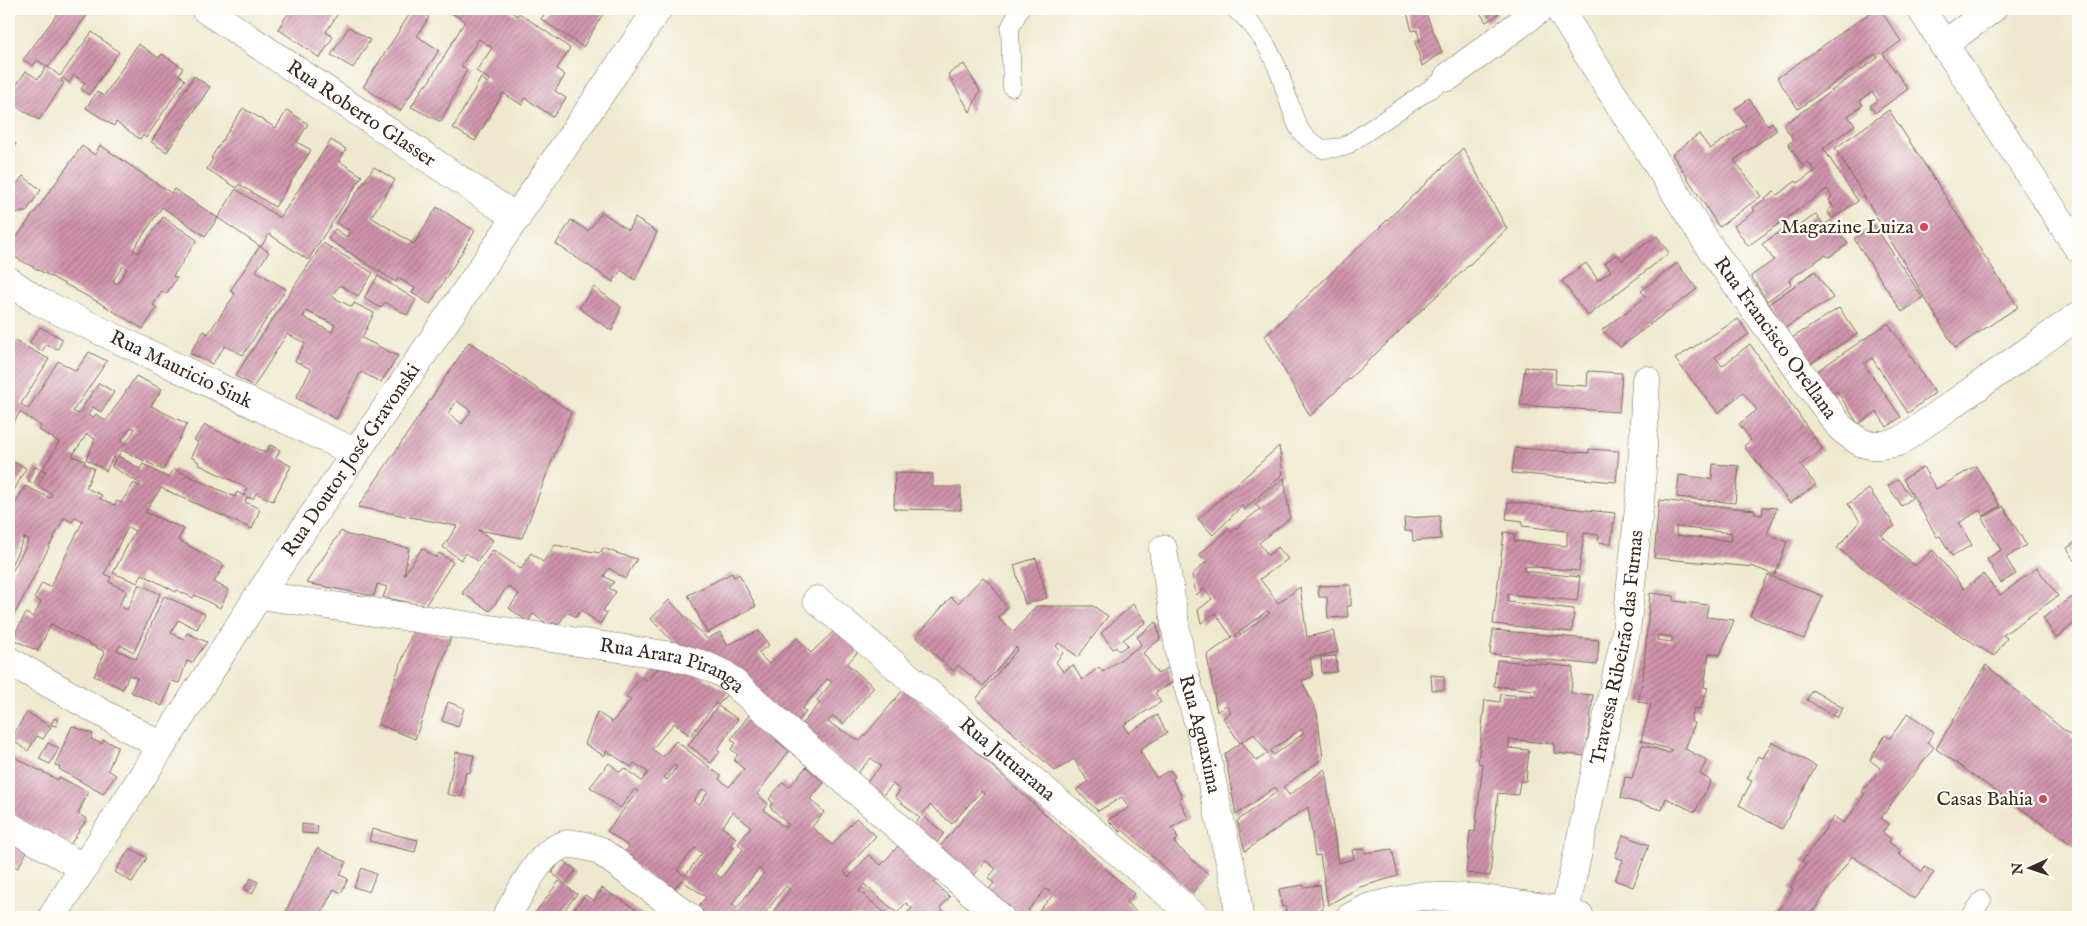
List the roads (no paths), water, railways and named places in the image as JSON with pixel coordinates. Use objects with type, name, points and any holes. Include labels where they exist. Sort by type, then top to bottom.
[{"type":"street","name":"Rua Roberto Glasser","points":[[205,9],[517,218]]},
{"type":"street","name":"Rua Doutor José Gravonski","points":[[52,917],[259,595],[658,9]]},
{"type":"street","points":[[1448,77],[1540,9]]},
{"type":"street","name":"Rua Francisco Orellana","points":[[1559,9],[1711,249],[1840,427],[1859,443],[1878,446],[1899,442],[2078,316]]},
{"type":"street","points":[[1920,9],[2078,248]]},
{"type":"street","points":[[1943,45],[1992,9]]},
{"type":"street","name":"Rua Mauricio Sink","points":[[9,281],[38,300],[356,453]]},
{"type":"street","name":"Travessa Ribeirão das Furnas","points":[[1573,914],[1626,632],[1641,489],[1646,380]]},
{"type":"street","name":"Rua Aguaxima","points":[[1163,549],[1181,661],[1204,743],[1236,888],[1239,917]]},
{"type":"street","name":"Rua Arara Piranga","points":[[259,595],[673,656],[704,665],[724,674],[770,713],[1000,917]]},
{"type":"street","name":"Rua Jutuarana","points":[[817,600],[1196,917]]},
{"type":"street","points":[[9,661],[161,746]]},
{"type":"street","points":[[9,826],[84,868]]},
{"type":"street","points":[[506,917],[541,860],[553,850],[565,844],[581,844],[599,850],[689,917]]},
{"type":"street","points":[[1350,917],[1370,907],[1420,896],[1478,898],[1573,914]]},
{"type":"lane","points":[[1012,86],[1010,28],[1020,9]]},
{"type":"lane","points":[[1235,9],[1243,15],[1265,41],[1280,72],[1302,134],[1323,149],[1344,147],[1448,77]]},
{"type":"lane","points":[[1970,917],[1982,900]]},
{"type":"place","name":"Magazine Luiza","points":[[1924,227]]},
{"type":"place","name":"Casas Bahia","points":[[2043,799]]}]
